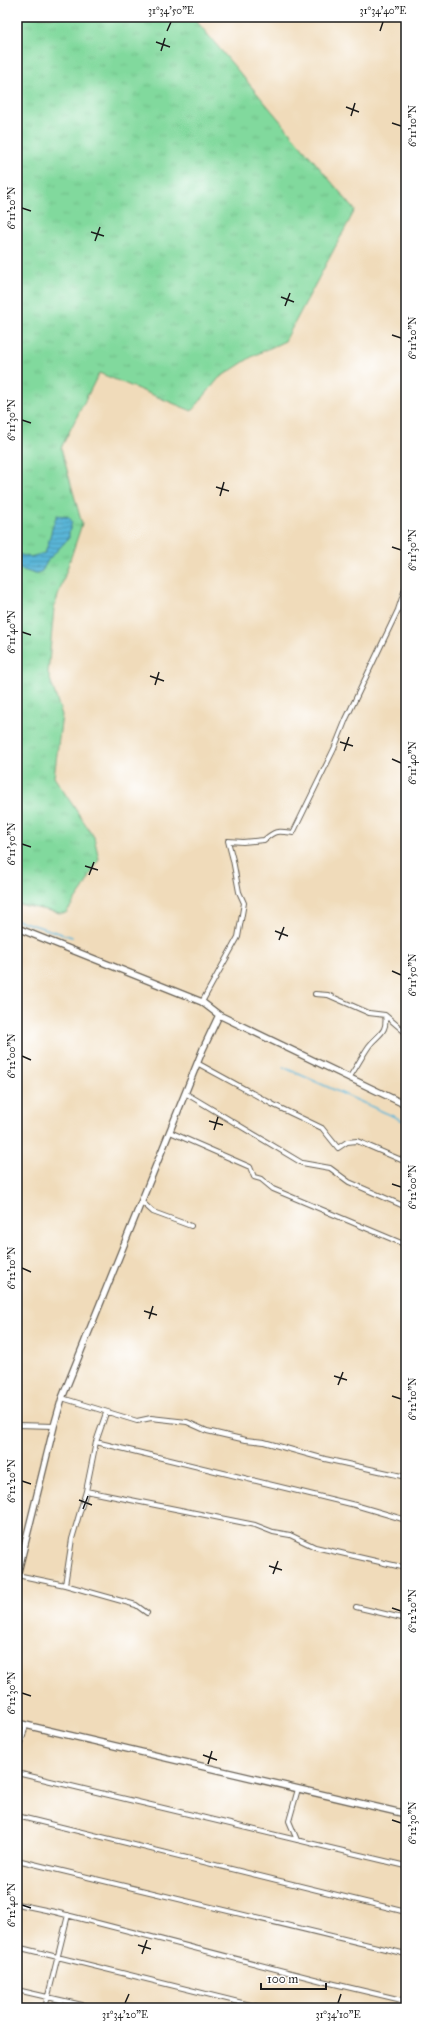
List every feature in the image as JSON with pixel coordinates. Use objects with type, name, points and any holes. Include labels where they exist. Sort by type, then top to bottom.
[{"type":"street","points":[[202,1002],[238,937],[244,903],[239,892],[228,841],[243,842],[264,840],[269,835],[278,831],[293,833],[334,749],[346,719],[398,610],[406,586]]},
{"type":"street","points":[[17,929],[202,1002],[220,1015],[406,1105]]},
{"type":"street","points":[[315,994],[328,995],[355,1005],[369,1013],[385,1015],[406,1033]]},
{"type":"street","points":[[147,1613],[136,1605],[65,1585],[17,1575],[62,1398],[197,1062],[220,1015]]},
{"type":"street","points":[[349,1078],[370,1045],[380,1037],[386,1022],[385,1015]]},
{"type":"street","points":[[197,1062],[274,1105],[322,1128],[338,1148],[347,1142],[357,1141],[406,1162]]},
{"type":"street","points":[[185,1093],[302,1163],[330,1168],[349,1182],[406,1207]]},
{"type":"street","points":[[170,1132],[250,1167],[254,1177],[261,1179],[273,1190],[406,1244]]},
{"type":"street","points":[[141,1201],[153,1212],[191,1226]]},
{"type":"street","points":[[62,1398],[106,1413],[137,1421],[151,1418],[187,1422],[207,1430],[246,1440],[264,1442],[325,1459],[406,1477]]},
{"type":"street","points":[[65,1585],[72,1539],[86,1491],[96,1442],[106,1413]]},
{"type":"street","points":[[17,1425],[54,1426]]},
{"type":"street","points":[[96,1442],[406,1520]]},
{"type":"street","points":[[86,1491],[254,1525],[273,1532],[290,1535],[315,1547],[406,1568]]},
{"type":"street","points":[[356,1607],[406,1619]]},
{"type":"street","points":[[17,1722],[406,1814]]},
{"type":"street","points":[[17,1758],[26,1725]]},
{"type":"street","points":[[17,1773],[406,1866]]},
{"type":"street","points":[[297,1840],[289,1821],[298,1789]]},
{"type":"street","points":[[17,1816],[406,1912]]},
{"type":"street","points":[[17,1860],[406,1954]]},
{"type":"street","points":[[17,1904],[68,1915],[326,1982],[406,2001]]},
{"type":"street","points":[[45,2008],[68,1915]]},
{"type":"street","points":[[17,1947],[263,2008]]},
{"type":"street","points":[[17,1990],[95,2008]]},
{"type":"green space","points":[[17,17],[193,17],[355,210],[285,341],[253,356],[219,378],[192,411],[99,373],[61,448],[82,524],[54,608],[48,673],[62,715],[54,777],[94,837],[99,859],[83,889],[66,913],[17,904]]},
{"type":"water","points":[[57,515],[69,517],[72,522],[69,538],[48,560],[42,571],[35,574],[17,568],[17,554],[30,557],[45,553]]},
{"type":"waterway","points":[[17,920],[72,937]]},
{"type":"waterway","points":[[283,1067],[406,1122]]}]
